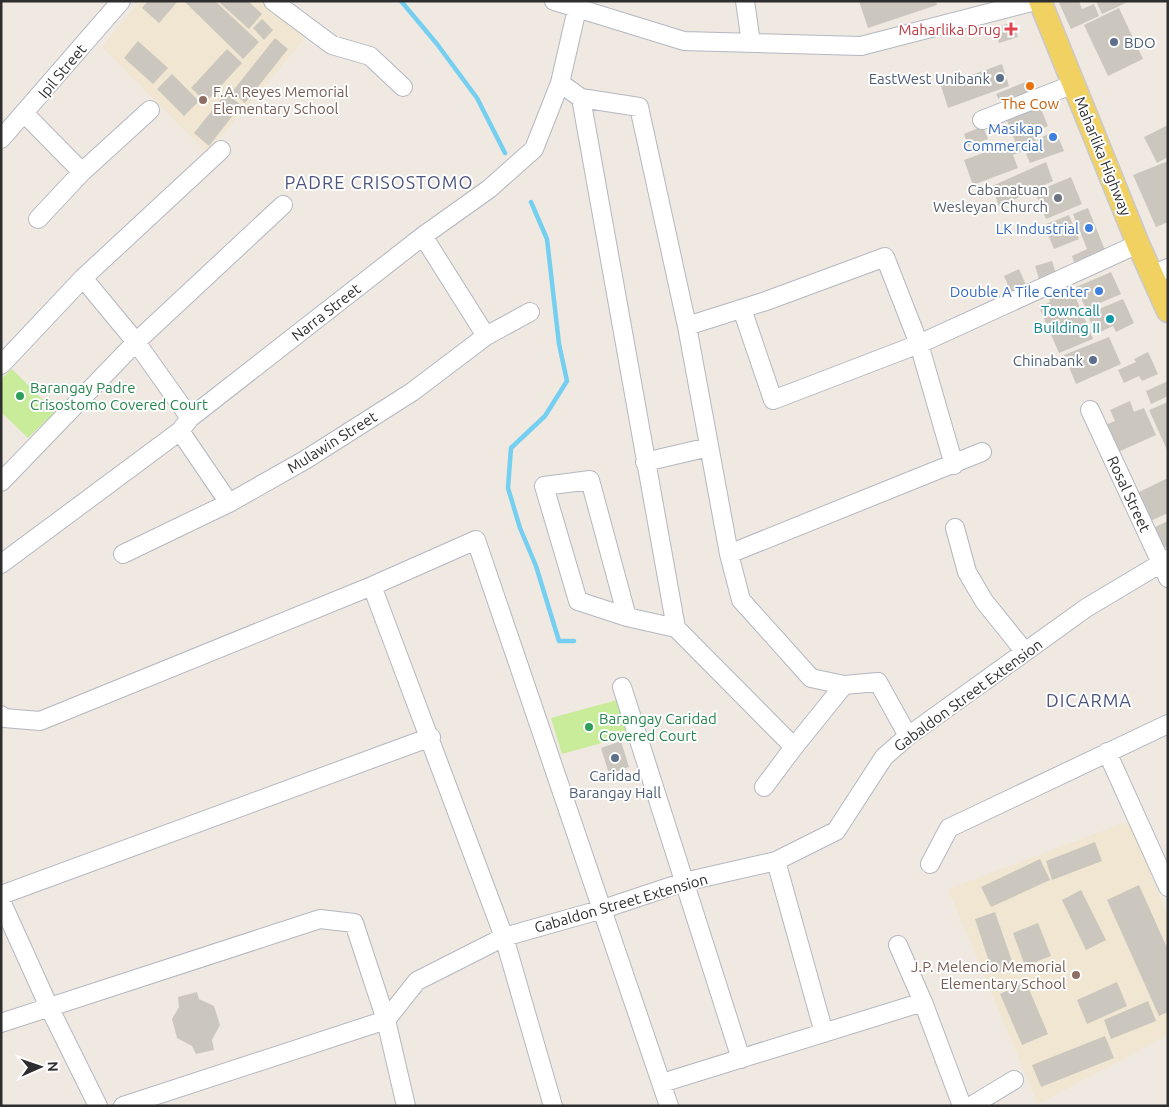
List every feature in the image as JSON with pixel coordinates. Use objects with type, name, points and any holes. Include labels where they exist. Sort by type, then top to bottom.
[{"type":"main road","name":"Maharlika Highway","points":[[1040,1],[1138,244],[1160,272],[1168,311]]},
{"type":"street","name":"Ipil Street","points":[[1,139],[25,114],[121,1]]},
{"type":"street","points":[[273,1],[332,45],[370,56],[403,87]]},
{"type":"street","points":[[554,1],[577,5],[684,41],[861,46],[1035,1]]},
{"type":"street","points":[[745,1],[751,43]]},
{"type":"street","name":"Narra Street","points":[[1,564],[185,424],[423,236],[489,189],[534,150],[560,82],[577,5]]},
{"type":"street","points":[[560,82],[581,98],[639,107],[687,326],[729,554],[741,600],[811,678],[844,685],[878,682],[908,736]]},
{"type":"street","points":[[982,120],[1074,84]]},
{"type":"street","points":[[581,98],[676,628]]},
{"type":"street","points":[[38,219],[82,172],[150,110]]},
{"type":"street","points":[[25,114],[82,172]]},
{"type":"street","points":[[1,365],[83,278],[221,150]]},
{"type":"street","points":[[1,482],[136,342],[283,205]]},
{"type":"street","points":[[423,236],[486,336]]},
{"type":"street","points":[[742,309],[773,400],[919,344],[1138,244]]},
{"type":"street","points":[[687,326],[742,309],[885,257],[919,344],[954,465]]},
{"type":"street","points":[[83,278],[136,342],[229,503]]},
{"type":"street","name":"Mulawin Street","points":[[123,554],[229,503],[305,460],[412,392],[486,336],[530,312]]},
{"type":"street","name":"Rosal Street","points":[[1090,410],[1166,566]]},
{"type":"street","points":[[645,462],[709,447]]},
{"type":"street","points":[[729,554],[954,465],[982,452]]},
{"type":"street","points":[[627,617],[590,480],[544,486],[578,601],[627,617],[676,628],[794,747]]},
{"type":"street","points":[[956,528],[967,572],[984,601],[1026,652]]},
{"type":"street","points":[[1,715],[4,718],[40,721],[372,586],[476,540],[669,1106]]},
{"type":"street","name":"Gabaldon Street Extension","points":[[386,1020],[417,981],[504,937],[603,910],[684,882],[776,861],[836,831],[884,757],[908,736],[1086,608],[1166,566]]},
{"type":"street","points":[[372,586],[431,737],[504,937],[553,1106]]},
{"type":"street","points":[[764,787],[844,685]]},
{"type":"street","points":[[622,687],[741,1059]]},
{"type":"street","points":[[930,864],[949,828],[1168,724]]},
{"type":"street","points":[[1,895],[431,737]]},
{"type":"street","points":[[1108,752],[1160,849],[1168,887]]},
{"type":"street","points":[[776,861],[824,1033]]},
{"type":"street","points":[[1,901],[49,1007],[98,1106]]},
{"type":"street","points":[[1,1023],[320,919],[354,923],[386,1020],[406,1106]]},
{"type":"street","points":[[898,945],[923,1002],[962,1106]]},
{"type":"street","points":[[662,1083],[923,1002]]},
{"type":"street","points":[[123,1106],[386,1020]]},
{"type":"street","points":[[970,1106],[1014,1080]]},
{"type":"shaded area","name":"F.A. Reyes Memorial Elementary School","points":[[140,1],[268,1],[309,34],[207,153],[102,47]]},
{"type":"shaded area","name":"J.P. Melencio Memorial Elementary School","points":[[1129,821],[1168,916],[1168,1035],[1038,1104],[948,889]]},
{"type":"green space","name":"Barangay Padre Crisostomo Covered Court","points":[[12,369],[55,412],[28,438],[1,412],[1,379]]},
{"type":"green space","name":"Barangay Caridad Covered Court","points":[[617,700],[627,736],[562,754],[551,718]]},
{"type":"building","points":[[148,1],[178,1],[159,23],[142,8]]},
{"type":"building","points":[[184,1],[215,1],[259,42],[243,59]]},
{"type":"building","points":[[222,1],[248,1],[262,14],[249,29],[220,3]]},
{"type":"building","points":[[859,1],[936,1],[937,5],[868,28]]},
{"type":"building","points":[[1062,1],[1079,1],[1082,9],[1094,4],[1099,16],[1071,29],[1059,3]]},
{"type":"building","points":[[1096,1],[1130,1],[1102,14]]},
{"type":"building","name":"BDO","points":[[1119,8],[1143,59],[1108,76],[1084,25]]},
{"type":"building","points":[[262,19],[273,30],[264,40],[253,28]]},
{"type":"building","points":[[1013,22],[1018,37],[999,43],[994,28]]},
{"type":"building","points":[[275,38],[288,49],[245,103],[232,92]]},
{"type":"building","points":[[138,41],[168,68],[153,84],[124,58]]},
{"type":"building","points":[[227,49],[242,63],[206,102],[191,88]]},
{"type":"building","points":[[1002,64],[1009,86],[948,108],[941,86]]},
{"type":"building","points":[[172,74],[199,101],[184,116],[157,89]]},
{"type":"building","points":[[1030,80],[1034,91],[1001,104],[996,94]]},
{"type":"building","points":[[226,93],[241,105],[209,146],[194,133]]},
{"type":"building","points":[[1039,104],[1048,126],[1022,137],[1033,134],[1038,145],[1013,155],[1018,168],[973,185],[964,160],[1015,141],[1006,118]]},
{"type":"building","points":[[1168,125],[1168,157],[1157,163],[1144,137]]},
{"type":"building","points":[[983,126],[988,139],[968,146],[964,134]]},
{"type":"building","points":[[1056,131],[1064,151],[1030,163],[1026,154],[1041,147],[1037,139]]},
{"type":"building","points":[[1168,161],[1168,222],[1156,227],[1133,175]]},
{"type":"building","points":[[1046,162],[1053,181],[999,207],[992,186]]},
{"type":"building","name":"Cabanatuan Wesleyan Church","points":[[1071,177],[1082,204],[1046,219],[1035,192]]},
{"type":"building","points":[[1088,208],[1107,255],[1076,267],[1072,256],[1087,249],[1073,214]]},
{"type":"building","points":[[1069,215],[1079,239],[1054,249],[1044,225]]},
{"type":"building","points":[[1052,261],[1057,277],[1040,282],[1035,266]]},
{"type":"building","points":[[1019,269],[1026,285],[1011,292],[1004,276]]},
{"type":"building","name":"Double A Tile Center","points":[[1111,272],[1121,294],[1086,309],[1076,287]]},
{"type":"building","points":[[1057,287],[1061,296],[1073,291],[1093,339],[1059,353],[1039,307],[1050,302],[1046,291]]},
{"type":"building","name":"Towncall Building II","points":[[1123,299],[1134,323],[1116,332],[1113,326],[1096,334],[1087,314]]},
{"type":"building","name":"Chinabank","points":[[1109,337],[1121,364],[1076,384],[1064,355]]},
{"type":"building","points":[[1148,352],[1158,374],[1142,381],[1139,376],[1124,383],[1118,370],[1136,362],[1134,359]]},
{"type":"building","points":[[1168,381],[1168,396],[1151,404],[1146,391]]},
{"type":"building","points":[[1130,401],[1134,412],[1144,408],[1156,435],[1118,452],[1105,425],[1115,421],[1110,410]]},
{"type":"building","points":[[1168,402],[1168,452],[1149,410]]},
{"type":"building","points":[[1168,478],[1168,513],[1148,522],[1135,494]]},
{"type":"building","points":[[1168,521],[1168,546],[1161,550],[1151,529]]},
{"type":"building","name":"Caridad Barangay Hall","points":[[621,741],[629,767],[609,774],[601,748]]},
{"type":"building","points":[[1095,842],[1102,861],[1052,880],[1046,861]]},
{"type":"building","points":[[1040,859],[1050,880],[991,907],[981,887]]},
{"type":"building","points":[[1139,885],[1168,950],[1168,1012],[1159,1016],[1107,900]]},
{"type":"building","points":[[1081,890],[1106,940],[1086,950],[1062,900]]},
{"type":"building","points":[[995,912],[1014,967],[993,974],[975,919]]},
{"type":"building","points":[[1038,923],[1051,956],[1025,966],[1013,933]]},
{"type":"building","points":[[1026,982],[1048,1034],[1022,1045],[1000,994]]},
{"type":"building","points":[[1117,982],[1127,1006],[1087,1024],[1077,1000]]},
{"type":"building","points":[[197,992],[199,999],[214,1006],[220,1025],[212,1040],[214,1050],[196,1054],[192,1046],[177,1038],[172,1019],[179,1007],[178,997]]},
{"type":"building","points":[[1148,1001],[1156,1021],[1111,1039],[1104,1020]]},
{"type":"building","points":[[1105,1036],[1114,1058],[1041,1087],[1032,1065]]},
{"type":"waterway","points":[[401,1],[437,44],[477,98],[505,153]]},
{"type":"waterway","points":[[531,202],[547,239],[559,344],[567,381],[545,416],[511,448],[508,488],[520,528],[536,566],[559,641],[574,641]]},
{"type":"place","name":"Maharlika Drug","points":[[1011,29]]},
{"type":"place","name":"BDO","points":[[1114,42]]},
{"type":"place","name":"EastWest Unibank","points":[[1000,78]]},
{"type":"place","name":"The Cow","points":[[1030,86]]},
{"type":"place","name":"F.A. Reyes Memorial Elementary School","points":[[203,100]]},
{"type":"place","name":"Masikap Commercial","points":[[1053,137]]},
{"type":"place","name":"Cabanatuan Wesleyan Church","points":[[1058,198]]},
{"type":"place","name":"LK Industrial","points":[[1089,228]]},
{"type":"place","name":"Double A Tile Center","points":[[1099,291]]},
{"type":"place","name":"Towncall Building II","points":[[1110,319]]},
{"type":"place","name":"Chinabank","points":[[1093,360]]},
{"type":"place","name":"Barangay Padre Crisostomo Covered Court","points":[[20,396]]},
{"type":"place","name":"Barangay Caridad Covered Court","points":[[589,727]]},
{"type":"place","name":"Caridad Barangay Hall","points":[[615,758]]},
{"type":"place","name":"J.P. Melencio Memorial Elementary School","points":[[1076,975]]},
{"type":"district","name":"PADRE CRISOSTOMO","points":[[379,182]]},
{"type":"district","name":"DICARMA","points":[[1089,700]]}]
